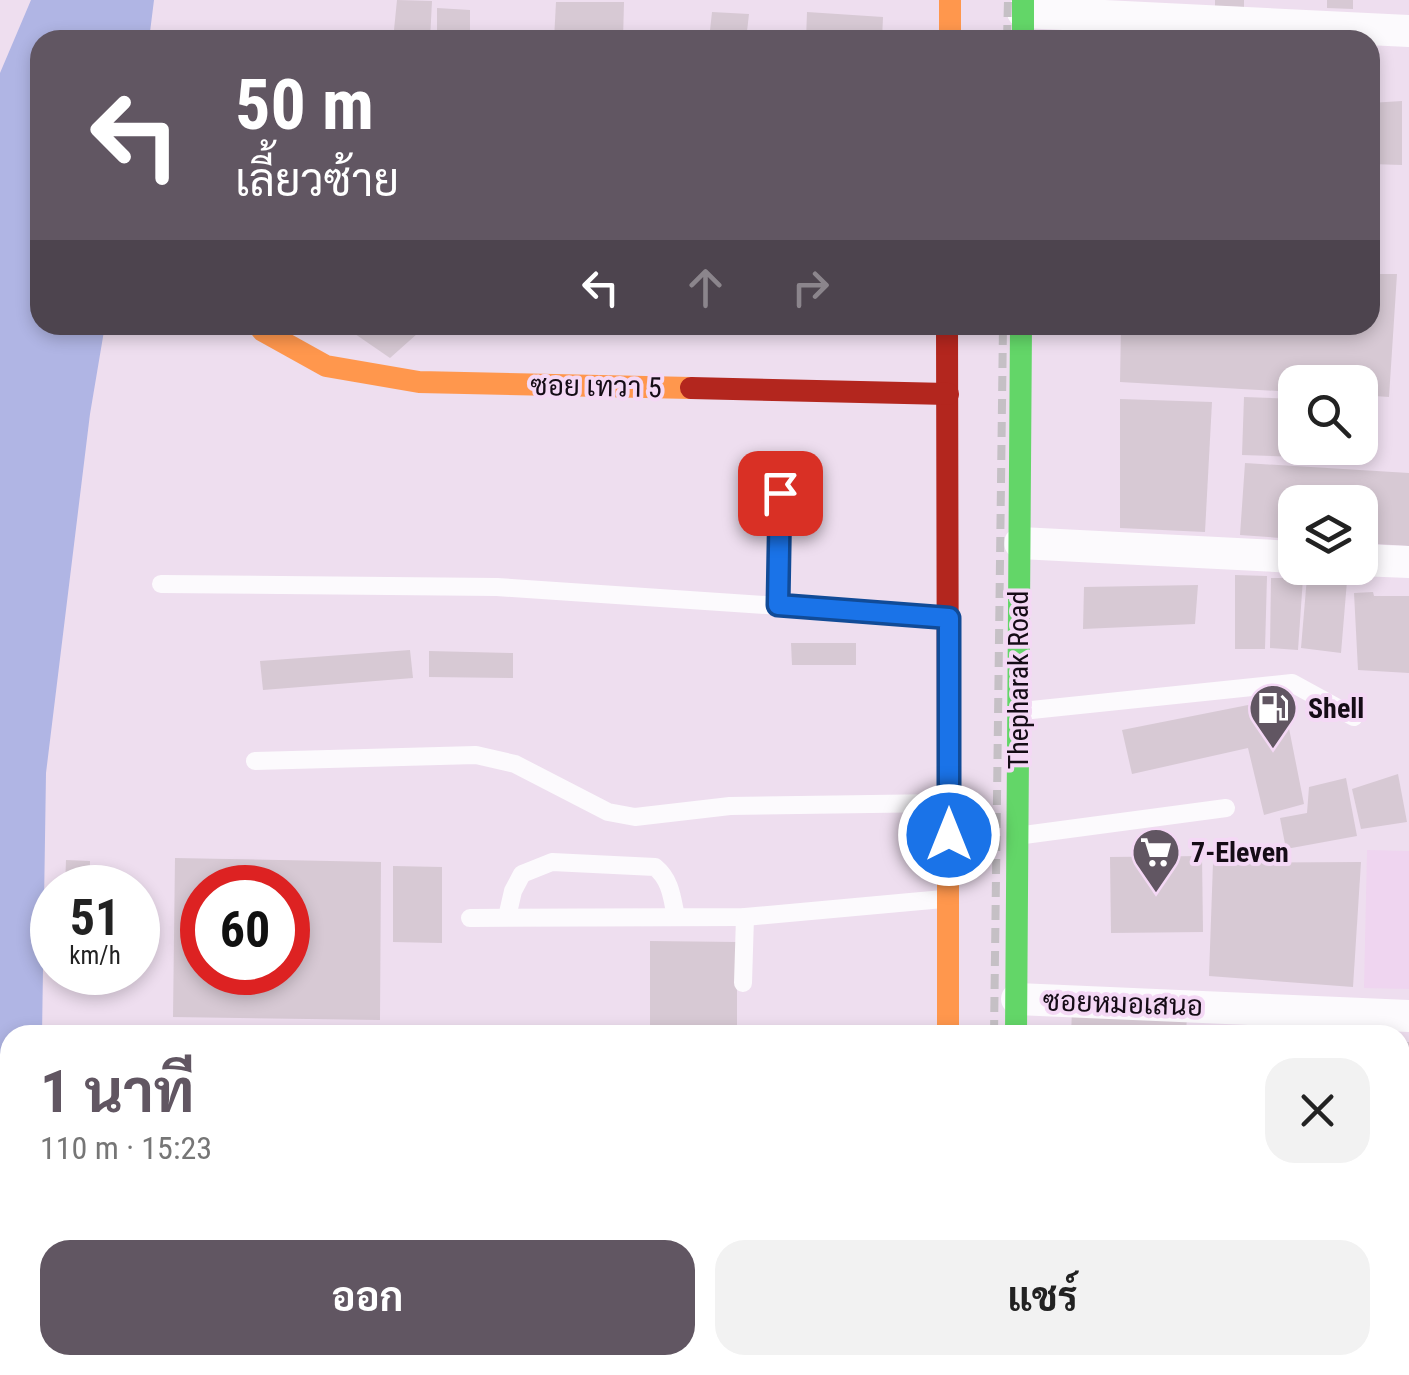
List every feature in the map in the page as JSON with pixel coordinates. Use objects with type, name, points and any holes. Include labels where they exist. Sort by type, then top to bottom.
[{"type":"main road","points":[[950,0],[950,30]]},
{"type":"main road","name":"ซอย เทวา 5","points":[[269,335],[326,366],[419,382],[948,394]]},
{"type":"main road","points":[[947,335],[948,1025]]},
{"type":"main road","name":"Thepharak Road","points":[[1016,1025],[1021,335]]},
{"type":"street","points":[[1023,17],[1409,31]]},
{"type":"street","points":[[1020,542],[1278,555]]},
{"type":"street","points":[[1378,561],[1409,562]]},
{"type":"street","name":"ซอยหมอเสนอ","points":[[1016,999],[1409,1016]]},
{"type":"lane","points":[[778,605],[780,493]]},
{"type":"lane","points":[[161,584],[497,587],[949,618]]},
{"type":"lane","points":[[1017,711],[1292,683],[1354,717]]},
{"type":"lane","points":[[255,761],[434,754],[495,758],[515,764],[608,812],[636,817],[730,806],[949,803]]},
{"type":"lane","points":[[1018,836],[1226,808]]},
{"type":"lane","points":[[508,918],[513,891],[522,874],[552,862],[655,867],[671,888],[676,917]]},
{"type":"lane","points":[[470,918],[746,917],[948,898]]},
{"type":"lane","points":[[742,983],[746,917]]},
{"type":"shaded area","points":[[1367,850],[1409,851],[1409,989],[1364,988]]},
{"type":"water","points":[[31,0],[154,0],[150,30],[30,30],[30,335],[103,335],[46,773],[45,865],[30,865],[30,995],[43,995],[42,1025],[0,1025],[0,73]]},
{"type":"building","points":[[397,0],[432,1],[431,30],[394,30]]},
{"type":"building","points":[[1215,0],[1244,0],[1244,7],[1215,6]]},
{"type":"building","points":[[1327,0],[1353,0],[1353,9],[1327,8]]},
{"type":"building","points":[[556,2],[624,2],[623,30],[555,30]]},
{"type":"building","points":[[437,8],[470,10],[470,30],[437,30]]},
{"type":"building","points":[[712,12],[749,14],[747,30],[710,30]]},
{"type":"building","points":[[807,12],[883,17],[882,30],[806,30]]},
{"type":"building","points":[[1402,101],[1402,165],[1380,164],[1380,102]]},
{"type":"building","points":[[1380,274],[1397,274],[1389,397],[1378,396],[1378,365],[1278,365],[1278,391],[1120,382],[1121,335],[1380,335]]},
{"type":"building","points":[[357,335],[416,335],[390,358]]},
{"type":"building","points":[[1244,397],[1278,398],[1278,456],[1242,455]]},
{"type":"building","points":[[1120,399],[1212,402],[1205,532],[1120,528]]},
{"type":"building","points":[[1245,463],[1409,473],[1409,546],[1378,544],[1378,485],[1278,485],[1278,538],[1240,535]]},
{"type":"building","points":[[1235,575],[1267,576],[1265,649],[1235,649]]},
{"type":"building","points":[[1271,578],[1278,578],[1278,585],[1303,585],[1298,650],[1270,648]]},
{"type":"building","points":[[1198,585],[1195,624],[1083,629],[1084,587]]},
{"type":"building","points":[[1306,585],[1347,585],[1341,653],[1301,648]]},
{"type":"building","points":[[1373,592],[1374,596],[1409,596],[1409,673],[1358,670],[1354,593]]},
{"type":"building","points":[[791,643],[856,643],[856,665],[792,665]]},
{"type":"building","points":[[410,650],[413,678],[263,690],[260,661]]},
{"type":"building","points":[[429,651],[513,653],[513,678],[429,677]]},
{"type":"building","points":[[1283,698],[1304,804],[1264,815],[1248,748],[1132,774],[1122,730]]},
{"type":"building","points":[[1398,774],[1407,822],[1361,829],[1352,789]]},
{"type":"building","points":[[1346,778],[1357,836],[1286,849],[1280,818],[1307,813],[1309,787]]},
{"type":"building","name":"7-Eleven","points":[[1202,856],[1203,932],[1111,933],[1110,857]]},
{"type":"building","points":[[175,858],[381,862],[380,1020],[173,1017]]},
{"type":"building","points":[[66,860],[90,861],[90,865],[66,865]]},
{"type":"building","points":[[1361,862],[1353,987],[1209,976],[1213,863]]},
{"type":"building","points":[[393,866],[442,867],[442,943],[393,942]]},
{"type":"building","points":[[650,941],[737,942],[737,1025],[650,1025]]},
{"type":"building","points":[[1072,1010],[1187,1016],[1187,1025],[1071,1025]]},
{"type":"railway","points":[[1007,30],[1008,0]]},
{"type":"railway","points":[[994,1025],[1003,335]]},
{"type":"traffic: fast","points":[[1023,0],[1023,30]]},
{"type":"traffic: fast","points":[[1016,1025],[1021,335]]},
{"type":"traffic: slow","points":[[950,0],[950,30]]},
{"type":"traffic: slow","points":[[270,335],[326,366],[419,382],[691,388]]},
{"type":"traffic: slow","points":[[948,779],[948,1025]]},
{"type":"traffic: jam","points":[[947,335],[948,779]]},
{"type":"traffic: jam","points":[[691,388],[948,394]]},
{"type":"place","name":"Shell","points":[[1273,750]]},
{"type":"place","name":"7-Eleven","points":[[1156,894]]},
{"type":"route","points":[[780,493],[778,605],[949,618],[949,835]]}]
